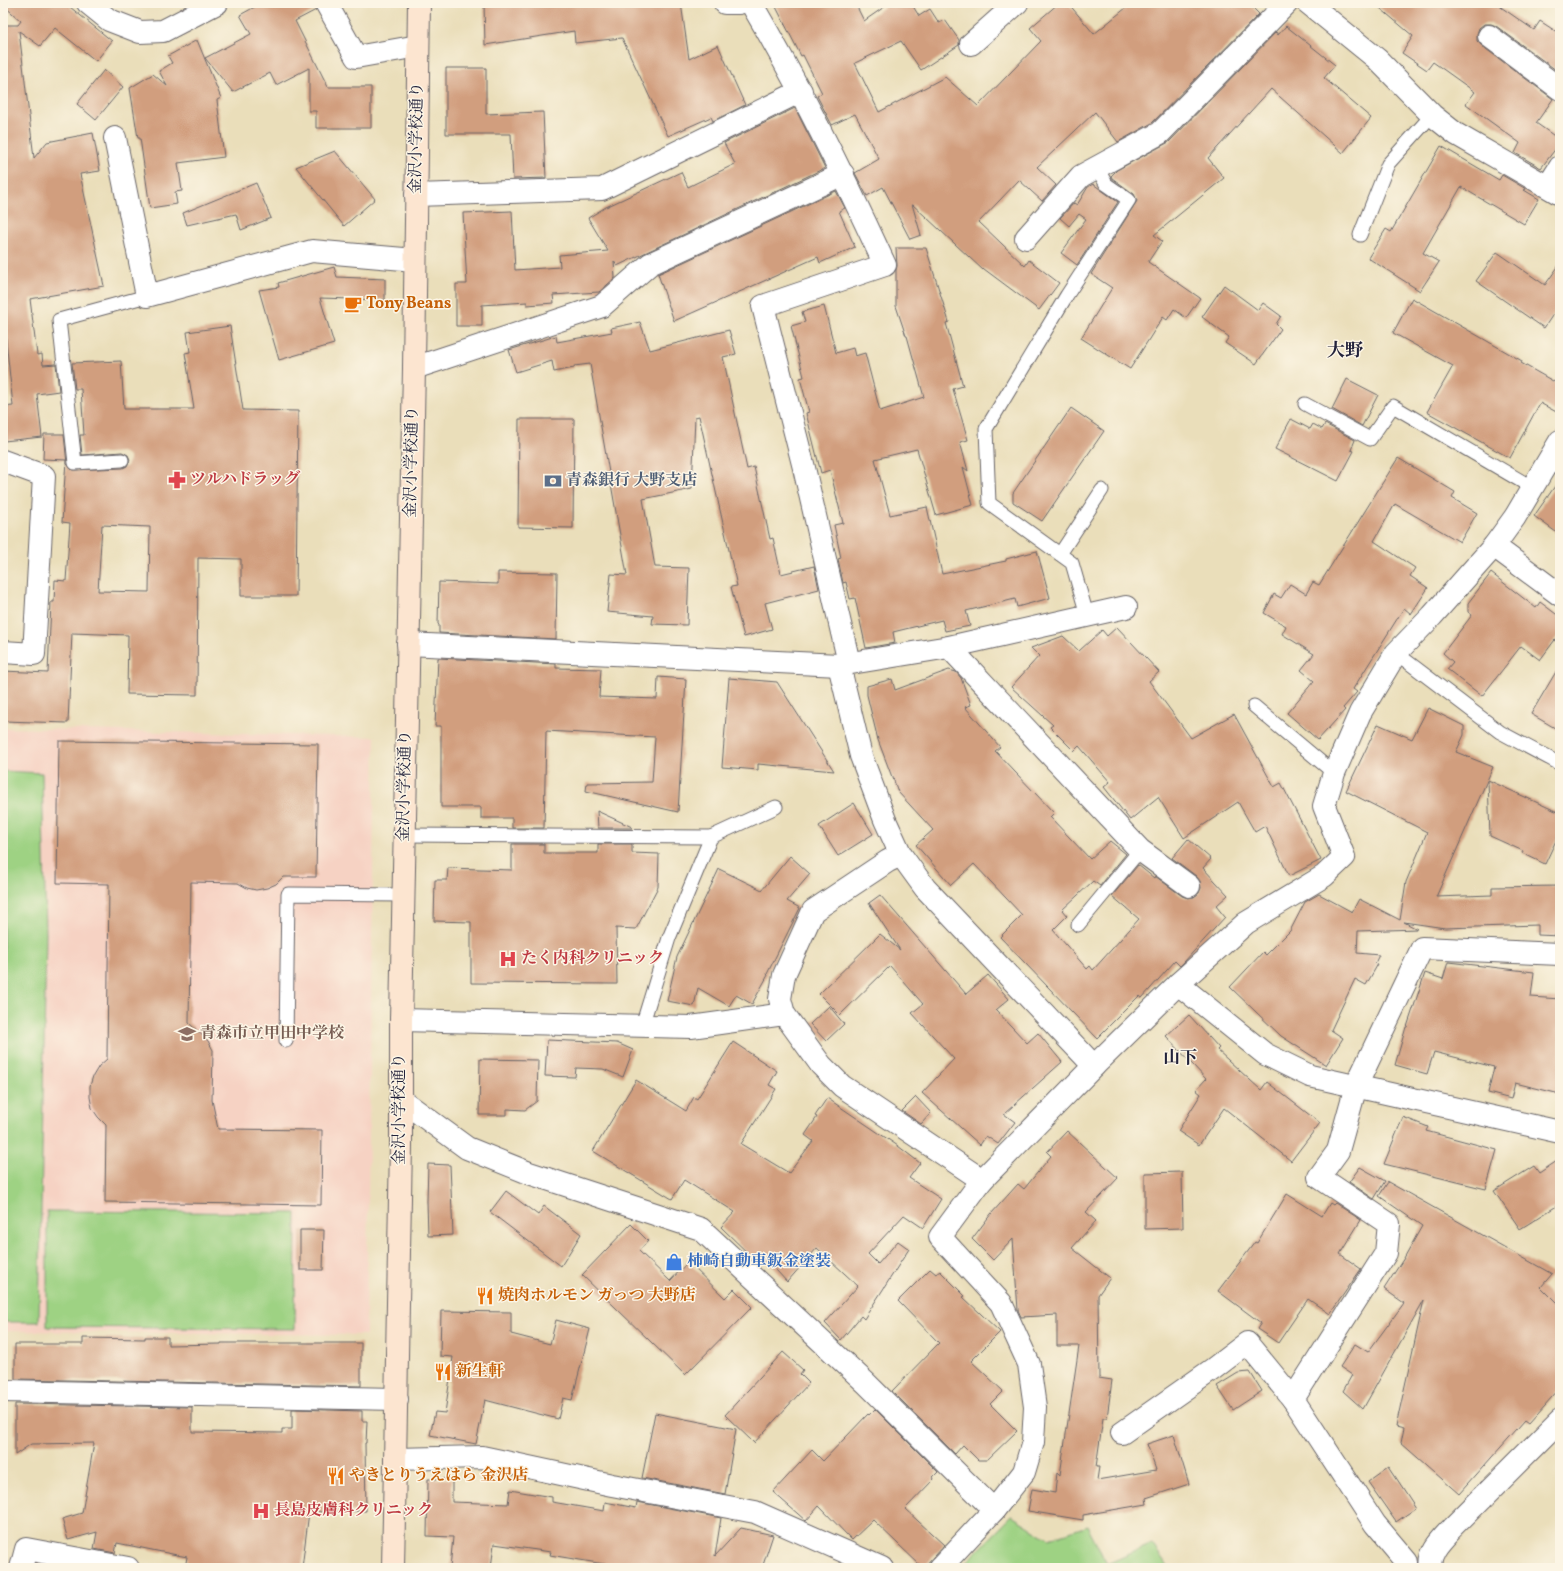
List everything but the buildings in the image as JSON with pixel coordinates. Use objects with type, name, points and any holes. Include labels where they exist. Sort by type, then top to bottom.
[{"type":"street","points":[[88,3],[109,20],[140,32],[163,31],[217,3]]},
{"type":"street","points":[[326,3],[356,57],[418,46]]},
{"type":"street","name":"金沢小学校通り","points":[[393,1568],[419,3]]},
{"type":"street","points":[[725,3],[739,3]]},
{"type":"street","points":[[752,3],[801,91],[843,174],[885,265],[763,306],[804,468],[861,756],[885,820],[901,855],[925,888],[1094,1066]]},
{"type":"street","points":[[971,44],[1017,3]]},
{"type":"street","points":[[1026,238],[1081,176],[1160,133],[1287,3]]},
{"type":"street","points":[[1308,3],[1378,59],[1432,115],[1456,134],[1554,190],[1560,167]]},
{"type":"street","points":[[1489,36],[1560,89]]},
{"type":"street","points":[[416,195],[602,189],[801,91]]},
{"type":"street","points":[[115,138],[147,296],[312,251],[415,260]]},
{"type":"street","points":[[414,368],[602,306],[650,264],[843,174]]},
{"type":"street","points":[[940,1568],[994,1510],[1024,1472],[1033,1442],[1035,1407],[1029,1364],[1001,1303],[940,1237],[982,1180],[1094,1066],[1178,984],[1246,923],[1324,876],[1344,857],[1324,806],[1334,773],[1360,713],[1396,653],[1432,616],[1494,546],[1516,517],[1560,441]]},
{"type":"street","points":[[3,461],[44,476],[34,654],[3,652]]},
{"type":"street","points":[[1494,546],[1560,595]]},
{"type":"street","points":[[408,644],[844,664],[949,647],[1126,607]]},
{"type":"street","points":[[949,647],[1140,850],[1189,886]]},
{"type":"street","points":[[901,855],[888,861],[813,911],[784,974],[780,998],[784,1014],[821,1065],[842,1086],[982,1180]]},
{"type":"street","points":[[1292,1399],[1386,1253],[1389,1224],[1319,1177],[1338,1151],[1356,1086],[1422,948],[1560,954]]},
{"type":"street","points":[[1178,984],[1265,1054],[1310,1076],[1560,1132]]},
{"type":"street","points":[[401,1020],[691,1027],[784,1014]]},
{"type":"street","points":[[400,1100],[466,1148],[528,1173],[701,1229],[866,1384],[994,1510]]},
{"type":"street","points":[[1122,1433],[1247,1344],[1292,1399],[1403,1565],[1431,1565],[1436,1545],[1560,1420]]},
{"type":"street","points":[[3,1391],[397,1399]]},
{"type":"street","points":[[395,1459],[482,1457],[612,1485],[755,1512],[882,1568]]},
{"type":"street","points":[[22,1568],[26,1549],[128,1568]]},
{"type":"lane","points":[[1360,235],[1388,164],[1432,115]]},
{"type":"lane","points":[[1088,615],[1072,563],[989,503],[986,429],[1067,295],[1129,200],[1106,184],[1097,168]]},
{"type":"lane","points":[[122,460],[75,463],[59,320],[147,296]]},
{"type":"lane","points":[[1305,404],[1370,439],[1394,406],[1533,488]]},
{"type":"lane","points":[[1060,554],[1102,490]]},
{"type":"lane","points":[[1396,653],[1500,732],[1560,764]]},
{"type":"lane","points":[[1254,706],[1334,773]]},
{"type":"lane","points":[[405,835],[712,837],[776,808]]},
{"type":"lane","points":[[642,1026],[669,938],[712,837]]},
{"type":"lane","points":[[1078,924],[1140,850]]},
{"type":"lane","points":[[286,1041],[288,894],[403,895]]},
{"type":"shaded area","name":"青森市立甲田中学校","points":[[3,728],[375,737],[366,1335],[3,1331]]},
{"type":"green space","points":[[3,771],[42,773],[46,934],[39,1322],[3,1322]]},
{"type":"green space","points":[[47,1211],[296,1213],[295,1329],[47,1327]]},
{"type":"green space","points":[[1012,1516],[1049,1539],[1087,1526],[1107,1564],[1152,1544],[1169,1568],[961,1568]]},
{"type":"place","name":"Tony Beans","points":[[353,304]]},
{"type":"place","name":"ツルハドラッグ","points":[[177,480]]},
{"type":"place","name":"青森銀行 大野支店","points":[[553,481]]},
{"type":"place","name":"たく内科クリニック","points":[[508,959]]},
{"type":"place","name":"青森市立甲田中学校","points":[[187,1034]]},
{"type":"place","name":"柿崎自動車鈑金塗装","points":[[674,1262]]},
{"type":"place","name":"焼肉ホルモン ガっつ 大野店","points":[[485,1296]]},
{"type":"place","name":"新生軒","points":[[443,1372]]},
{"type":"place","name":"やきとりうえはら 金沢店","points":[[336,1476]]},
{"type":"place","name":"長島皮膚科クリニック","points":[[261,1511]]},
{"type":"district","name":"大野","points":[[1345,351]]},
{"type":"district","name":"山下","points":[[1180,1058]]}]
